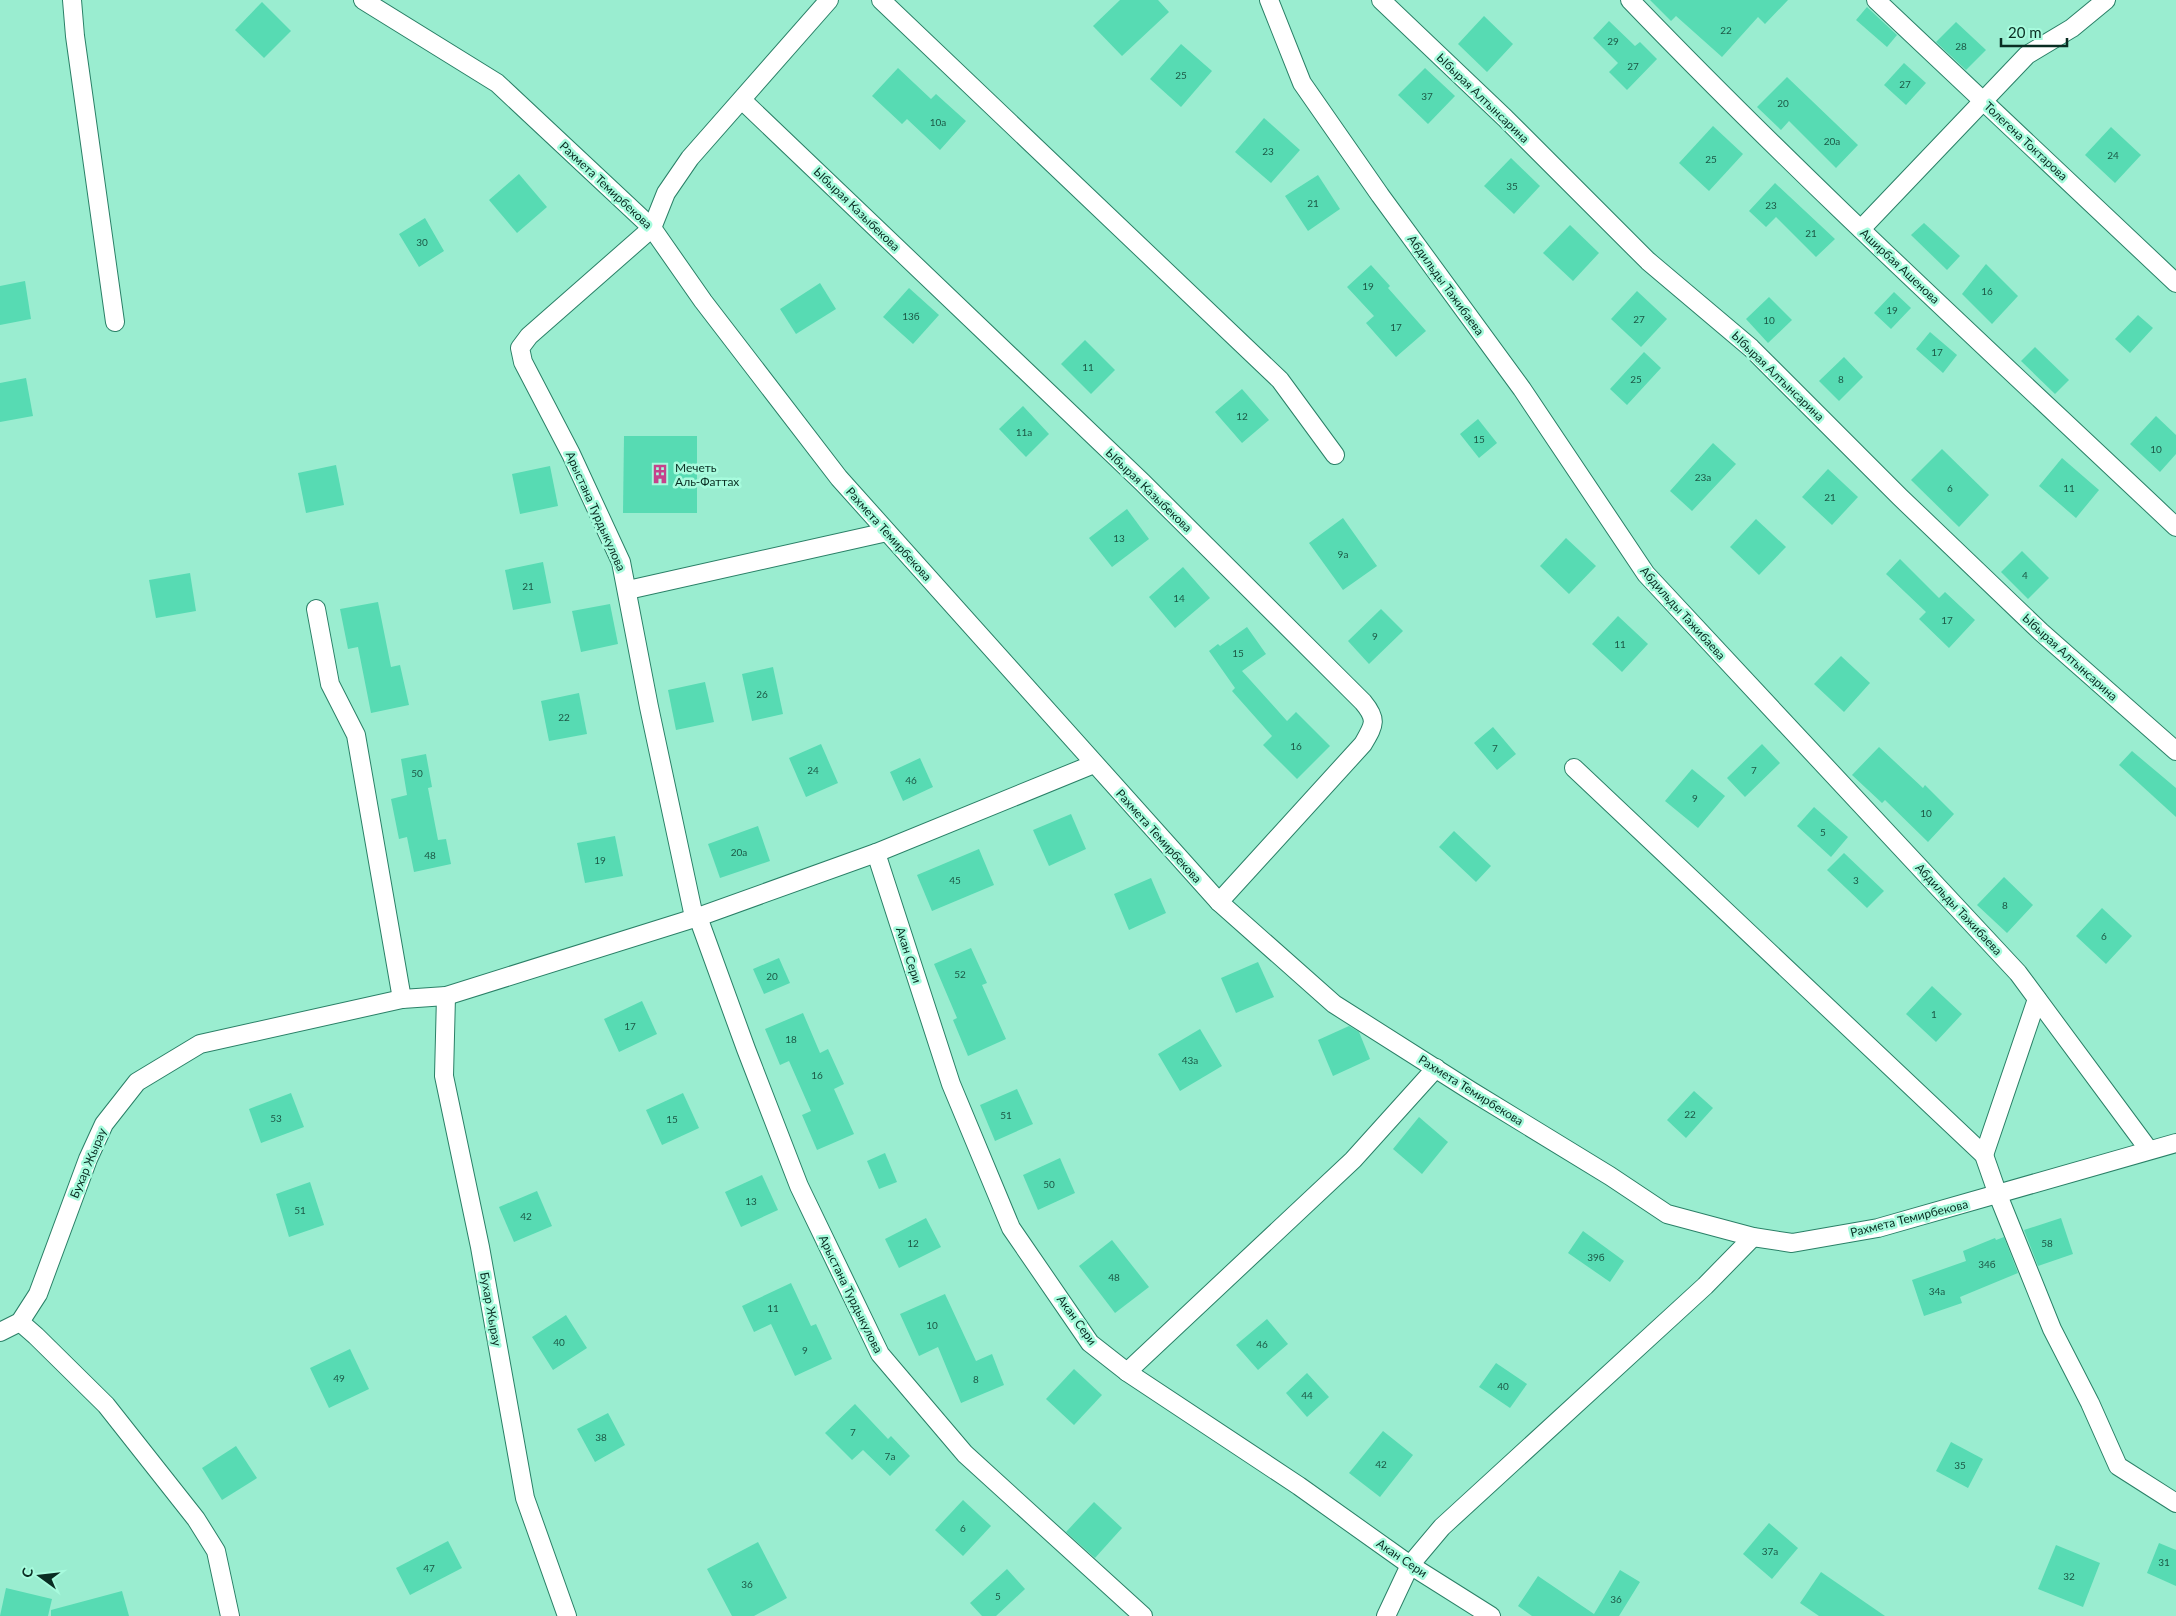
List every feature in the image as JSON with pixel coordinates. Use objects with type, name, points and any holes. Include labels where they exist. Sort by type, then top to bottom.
[{"type":"street","points":[[72,0],[75,36],[116,322]]},
{"type":"street","name":"Рахмета Темирбекова","points":[[363,0],[497,83],[652,228],[704,301],[833,471],[1094,764],[1220,902],[1334,1004],[1610,1176],[1667,1214],[1753,1237],[1792,1243],[1869,1230],[2176,1143]]},
{"type":"street","points":[[652,228],[666,193],[690,158],[829,0]]},
{"type":"street","points":[[881,0],[1280,380],[1335,455]]},
{"type":"street","name":"Абдильды Тажибаева","points":[[1269,0],[1302,83],[1380,195],[1522,388],[1646,574],[2018,973],[2149,1150]]},
{"type":"street","name":"Ыбырая Алтынсарина","points":[[1381,0],[1505,118],[1648,261],[1751,348],[1900,497],[2041,632],[2176,751]]},
{"type":"street","name":"Аширбая Ашенова","points":[[1630,0],[1695,67],[1861,229],[2176,527]]},
{"type":"street","name":"Толегена Токтарова","points":[[1876,0],[2176,283]]},
{"type":"street","points":[[1861,229],[2027,55],[2072,28],[2106,0]]},
{"type":"street","name":"Ыбырая Казыбекова","points":[[742,100],[1142,482],[1372,713],[1374,727],[1363,744],[1220,902]]},
{"type":"street","name":"Арыстана Турдыкулова","points":[[652,228],[528,336],[520,348],[523,362],[572,454],[622,562],[649,707],[696,917],[799,1186],[880,1354],[964,1454],[1143,1616]]},
{"type":"street","points":[[628,590],[887,532]]},
{"type":"street","points":[[316,610],[330,684],[356,735],[402,999]]},
{"type":"street","name":"Бухар Жырау","points":[[1,1331],[20,1322],[38,1294],[88,1159],[104,1124],[137,1082],[200,1044],[402,999],[446,996],[696,917],[876,853],[1094,764]]},
{"type":"street","points":[[1574,768],[1984,1155],[1998,1195],[2052,1329],[2090,1403],[2118,1466],[2176,1504]]},
{"type":"street","name":"Акан Сери","points":[[876,853],[951,1084],[1011,1228],[1090,1343],[1127,1372],[1299,1486],[1410,1564],[1491,1616]]},
{"type":"street","name":"Бухар Жырау","points":[[446,996],[444,1076],[480,1247],[525,1498],[567,1616]]},
{"type":"street","points":[[1984,1155],[2038,998]]},
{"type":"street","points":[[1127,1372],[1352,1160],[1436,1068]]},
{"type":"street","points":[[1386,1616],[1410,1564],[1442,1527],[1706,1286],[1753,1237]]},
{"type":"street","points":[[20,1322],[106,1405],[196,1519],[216,1551],[230,1616]]},
{"type":"building","points":[[1120,0],[1158,0],[1169,12],[1122,56],[1093,26]]},
{"type":"building","points":[[1650,0],[1788,0],[1765,24],[1758,17],[1722,57],[1676,16],[1671,21]]},
{"type":"building","points":[[262,2],[291,31],[264,58],[235,30]]},
{"type":"building","points":[[1867,7],[1897,35],[1887,47],[1856,20]]},
{"type":"building","points":[[1484,16],[1513,44],[1487,72],[1458,44]]},
{"type":"building","points":[[1609,21],[1635,46],[1640,42],[1657,59],[1627,90],[1609,72],[1618,63],[1593,38]]},
{"type":"building","points":[[1956,22],[1986,50],[1966,70],[1936,42]]},
{"type":"building","points":[[1181,44],[1212,71],[1181,107],[1150,79]]},
{"type":"building","points":[[1904,63],[1926,83],[1906,105],[1884,85]]},
{"type":"building","points":[[898,68],[931,99],[936,94],[966,121],[940,150],[907,119],[902,124],[872,96]]},
{"type":"building","points":[[1425,68],[1455,96],[1428,124],[1398,95]]},
{"type":"building","points":[[1787,77],[1858,145],[1836,168],[1789,121],[1781,130],[1757,107]]},
{"type":"building","points":[[1264,118],[1300,150],[1271,183],[1235,152]]},
{"type":"building","points":[[1713,126],[1743,154],[1709,191],[1679,163]]},
{"type":"building","points":[[2111,127],[2141,155],[2115,183],[2085,155]]},
{"type":"building","points":[[1511,158],[1540,186],[1514,214],[1484,186]]},
{"type":"building","points":[[519,174],[547,207],[517,233],[489,200]]},
{"type":"building","points":[[1318,175],[1340,209],[1308,231],[1285,196]]},
{"type":"building","points":[[1775,183],[1835,239],[1816,257],[1776,217],[1766,227],[1749,211]]},
{"type":"building","points":[[425,218],[444,251],[419,267],[399,234]]},
{"type":"building","points":[[1924,223],[1960,256],[1947,270],[1911,235]]},
{"type":"building","points":[[1570,225],[1599,253],[1573,281],[1543,253]]},
{"type":"building","points":[[1986,264],[2018,296],[1992,324],[1962,294]]},
{"type":"building","points":[[1371,265],[1390,286],[1388,288],[1426,331],[1396,357],[1366,323],[1374,316],[1347,287]]},
{"type":"building","points":[[25,281],[31,319],[0,325],[0,286]]},
{"type":"building","points":[[820,283],[836,309],[796,334],[780,309]]},
{"type":"building","points":[[909,288],[939,315],[913,344],[883,317]]},
{"type":"building","points":[[1637,291],[1667,319],[1641,347],[1611,319]]},
{"type":"building","points":[[1894,292],[1911,308],[1891,329],[1874,313]]},
{"type":"building","points":[[1769,297],[1792,320],[1768,343],[1746,319]]},
{"type":"building","points":[[2138,315],[2153,328],[2130,353],[2115,339]]},
{"type":"building","points":[[1930,332],[1957,355],[1943,373],[1916,349]]},
{"type":"building","points":[[1085,340],[1115,370],[1091,394],[1061,364]]},
{"type":"building","points":[[2035,347],[2069,380],[2055,394],[2021,361]]},
{"type":"building","points":[[1644,352],[1661,368],[1627,405],[1610,389]]},
{"type":"building","points":[[1844,357],[1863,377],[1839,401],[1819,381]]},
{"type":"building","points":[[26,378],[33,416],[0,422],[0,383]]},
{"type":"building","points":[[1242,389],[1269,420],[1242,443],[1215,412]]},
{"type":"building","points":[[1023,406],[1049,434],[1026,457],[999,429]]},
{"type":"building","points":[[2156,416],[2176,435],[2176,454],[2160,472],[2130,444]]},
{"type":"building","points":[[1478,419],[1497,443],[1479,458],[1460,434]]},
{"type":"building","name":"Мечеть Аль-Фаттах","points":[[624,436],[697,436],[697,513],[623,513]]},
{"type":"building","points":[[1713,443],[1736,464],[1692,511],[1670,491]]},
{"type":"building","points":[[1942,449],[1989,495],[1959,527],[1911,480]]},
{"type":"building","points":[[2062,458],[2099,490],[2076,518],[2039,486]]},
{"type":"building","points":[[336,465],[344,505],[306,513],[298,473]]},
{"type":"building","points":[[550,466],[558,506],[520,514],[512,474]]},
{"type":"building","points":[[1828,469],[1858,497],[1832,525],[1802,497]]},
{"type":"building","points":[[1127,509],[1149,539],[1112,567],[1089,538]]},
{"type":"building","points":[[1343,518],[1377,566],[1343,590],[1309,543]]},
{"type":"building","points":[[1756,519],[1786,547],[1759,575],[1730,547]]},
{"type":"building","points":[[1566,538],[1596,566],[1569,594],[1540,566]]},
{"type":"building","points":[[2022,551],[2049,578],[2028,599],[2001,572]]},
{"type":"building","points":[[1900,559],[1939,598],[1945,592],[1975,620],[1949,648],[1919,619],[1926,612],[1886,574]]},
{"type":"building","points":[[543,562],[551,603],[513,610],[505,570]]},
{"type":"building","points":[[1183,567],[1210,598],[1175,628],[1149,597]]},
{"type":"building","points":[[190,573],[196,611],[156,618],[149,580]]},
{"type":"building","points":[[378,602],[391,667],[400,665],[409,705],[371,713],[358,647],[348,649],[340,609]]},
{"type":"building","points":[[610,604],[618,644],[581,652],[572,611]]},
{"type":"building","points":[[1381,609],[1403,631],[1369,664],[1348,641]]},
{"type":"building","points":[[1618,616],[1648,644],[1622,672],[1592,644]]},
{"type":"building","points":[[1247,627],[1266,654],[1242,671],[1287,721],[1296,712],[1330,746],[1297,779],[1263,745],[1272,736],[1232,691],[1235,688],[1209,651],[1218,644],[1220,646]]},
{"type":"building","points":[[1841,656],[1870,683],[1844,712],[1814,684]]},
{"type":"building","points":[[773,667],[783,714],[752,721],[742,674]]},
{"type":"building","points":[[705,682],[714,722],[676,730],[668,690]]},
{"type":"building","points":[[579,693],[587,734],[549,741],[541,701]]},
{"type":"building","points":[[1493,727],[1516,754],[1497,770],[1474,743]]},
{"type":"building","points":[[821,744],[838,783],[806,797],[789,758]]},
{"type":"building","points":[[1762,744],[1780,763],[1745,797],[1727,778]]},
{"type":"building","points":[[1879,747],[1923,788],[1925,785],[1954,814],[1928,842],[1885,800],[1882,803],[1852,775]]},
{"type":"building","points":[[2132,751],[2176,788],[2176,817],[2119,765]]},
{"type":"building","points":[[426,754],[432,787],[428,788],[438,840],[446,839],[451,864],[414,872],[407,837],[399,839],[391,799],[407,795],[401,759]]},
{"type":"building","points":[[920,758],[933,787],[903,801],[890,772]]},
{"type":"building","points":[[1692,769],[1725,796],[1698,828],[1665,801]]},
{"type":"building","points":[[1814,807],[1848,837],[1831,857],[1797,826]]},
{"type":"building","points":[[1071,814],[1086,849],[1049,866],[1033,830]]},
{"type":"building","points":[[758,826],[770,861],[720,878],[708,844]]},
{"type":"building","points":[[1454,831],[1491,866],[1476,882],[1439,847]]},
{"type":"building","points":[[615,836],[623,876],[585,883],[577,843]]},
{"type":"building","points":[[979,849],[994,885],[932,911],[917,875]]},
{"type":"building","points":[[1844,853],[1884,891],[1867,908],[1827,870]]},
{"type":"building","points":[[2004,877],[2033,905],[2007,933],[1977,905]]},
{"type":"building","points":[[1151,878],[1166,913],[1129,930],[1114,894]]},
{"type":"building","points":[[2102,908],[2132,936],[2106,964],[2076,936]]},
{"type":"building","points":[[971,948],[987,983],[982,985],[1006,1039],[968,1056],[953,1020],[957,1018],[934,964]]},
{"type":"building","points":[[779,958],[790,983],[764,994],[753,969]]},
{"type":"building","points":[[1258,962],[1274,997],[1236,1013],[1221,978]]},
{"type":"building","points":[[1932,986],[1962,1014],[1936,1042],[1906,1014]]},
{"type":"building","points":[[642,1001],[657,1034],[619,1052],[604,1019]]},
{"type":"building","points":[[803,1013],[820,1053],[828,1049],[844,1084],[834,1089],[854,1134],[817,1150],[802,1115],[811,1111],[789,1061],[780,1065],[765,1029]]},
{"type":"building","points":[[1349,1026],[1359,1032],[1370,1059],[1333,1076],[1318,1040]]},
{"type":"building","points":[[1200,1029],[1222,1066],[1180,1091],[1158,1054]]},
{"type":"building","points":[[1017,1089],[1033,1124],[995,1141],[980,1105]]},
{"type":"building","points":[[1694,1091],[1713,1108],[1686,1138],[1667,1120]]},
{"type":"building","points":[[291,1093],[304,1127],[261,1143],[249,1109]]},
{"type":"building","points":[[683,1093],[699,1128],[662,1145],[646,1110]]},
{"type":"building","points":[[1419,1117],[1448,1142],[1422,1174],[1393,1149]]},
{"type":"building","points":[[885,1153],[897,1182],[879,1189],[867,1161]]},
{"type":"building","points":[[1060,1158],[1075,1193],[1038,1210],[1023,1175]]},
{"type":"building","points":[[762,1175],[778,1210],[741,1227],[725,1192]]},
{"type":"building","points":[[310,1182],[324,1225],[289,1237],[276,1194]]},
{"type":"building","points":[[537,1191],[552,1226],[514,1242],[499,1207]]},
{"type":"building","points":[[926,1218],[941,1247],[899,1268],[885,1239]]},
{"type":"building","points":[[2061,1218],[2073,1254],[2038,1266],[2024,1230]]},
{"type":"building","points":[[1583,1231],[1624,1261],[1610,1282],[1568,1253]]},
{"type":"building","points":[[2004,1237],[2018,1273],[1960,1297],[1962,1303],[1924,1316],[1912,1280],[1966,1261],[1963,1251],[1995,1238],[1996,1240]]},
{"type":"building","points":[[1112,1240],[1149,1287],[1115,1313],[1079,1266]]},
{"type":"building","points":[[791,1283],[811,1326],[816,1324],[832,1359],[795,1376],[771,1324],[754,1332],[742,1306]]},
{"type":"building","points":[[945,1294],[976,1361],[992,1354],[1004,1385],[961,1403],[938,1347],[919,1356],[900,1314]]},
{"type":"building","points":[[566,1315],[587,1348],[553,1370],[532,1337]]},
{"type":"building","points":[[1267,1319],[1288,1344],[1258,1370],[1236,1345]]},
{"type":"building","points":[[350,1349],[369,1389],[329,1408],[310,1368]]},
{"type":"building","points":[[1496,1363],[1527,1384],[1510,1408],[1479,1387]]},
{"type":"building","points":[[1074,1369],[1102,1395],[1074,1425],[1046,1399]]},
{"type":"building","points":[[1307,1373],[1329,1397],[1307,1417],[1286,1393]]},
{"type":"building","points":[[855,1404],[888,1439],[891,1436],[910,1456],[890,1476],[863,1450],[852,1460],[825,1433]]},
{"type":"building","points":[[608,1413],[625,1445],[595,1462],[577,1429]]},
{"type":"building","points":[[1383,1431],[1413,1455],[1380,1497],[1349,1473]]},
{"type":"building","points":[[1951,1442],[1983,1459],[1968,1488],[1936,1471]]},
{"type":"building","points":[[236,1446],[257,1478],[222,1500],[202,1468]]},
{"type":"building","points":[[963,1500],[991,1526],[963,1556],[935,1530]]},
{"type":"building","points":[[1094,1502],[1122,1528],[1095,1558],[1066,1532]]},
{"type":"building","points":[[1769,1523],[1798,1548],[1772,1579],[1743,1554]]},
{"type":"building","points":[[448,1541],[462,1568],[410,1595],[396,1568]]},
{"type":"building","points":[[758,1542],[787,1598],[754,1616],[732,1616],[707,1569]]},
{"type":"building","points":[[2159,1543],[2176,1550],[2176,1586],[2147,1573]]},
{"type":"building","points":[[2056,1545],[2100,1563],[2083,1607],[2038,1589]]},
{"type":"building","points":[[1007,1569],[1025,1589],[996,1616],[982,1616],[970,1603]]},
{"type":"building","points":[[1620,1570],[1640,1582],[1619,1616],[1532,1616],[1518,1606],[1538,1576],[1594,1614]]},
{"type":"building","points":[[1821,1572],[1885,1616],[1819,1616],[1800,1603]]},
{"type":"building","points":[[6,1588],[52,1599],[48,1616],[0,1616]]},
{"type":"building","points":[[122,1591],[129,1616],[51,1616],[51,1610]]},
{"type":"place","name":"Мечеть Аль-Фаттах","points":[[660,474]]}]
